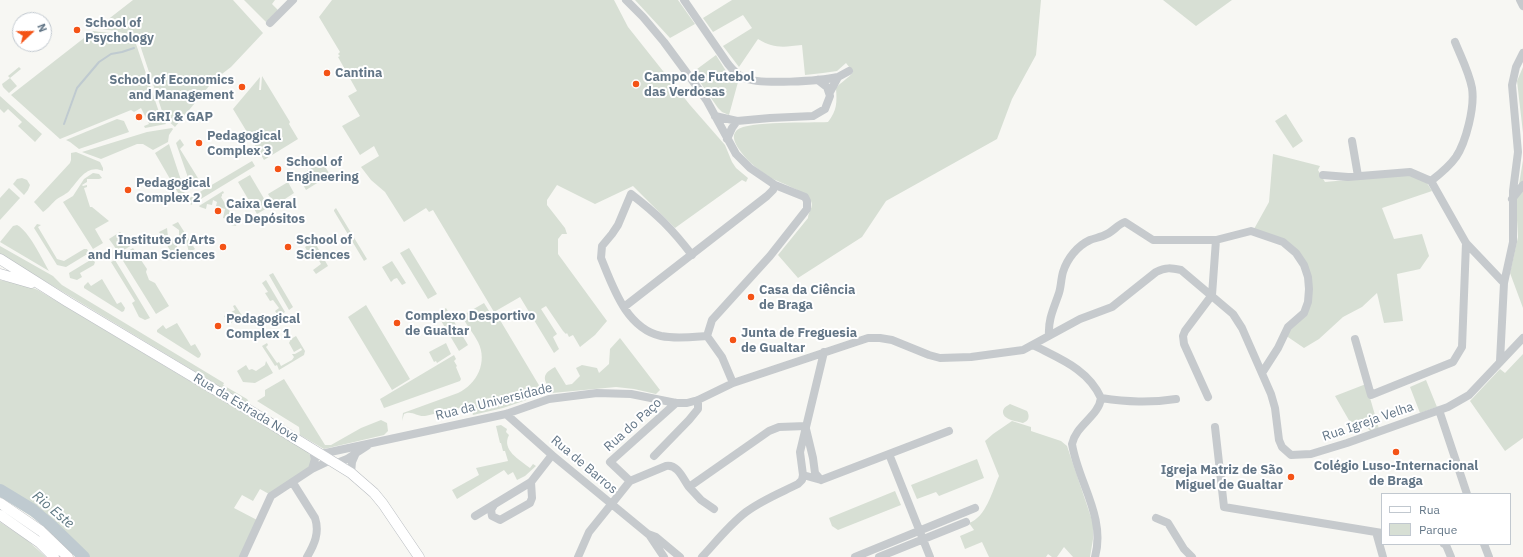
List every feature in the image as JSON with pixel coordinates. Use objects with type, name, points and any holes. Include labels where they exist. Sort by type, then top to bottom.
[{"type":"main road","name":"Rua da Estrada Nova","points":[[0,259],[352,473],[374,493],[383,504],[418,557]]},
{"type":"main road","name":"Rua da Estrada Nova","points":[[0,274],[47,288]]},
{"type":"main road","points":[[0,503],[41,531],[68,557]]},
{"type":"main road","points":[[0,515],[30,534],[54,557]]},
{"type":"street","points":[[270,23],[293,0]]},
{"type":"street","points":[[626,0],[643,17],[664,42],[707,101],[727,139],[742,161],[774,185],[805,197],[807,200],[807,210],[770,256],[712,320],[707,336]]},
{"type":"street","points":[[684,0],[728,64],[736,74],[742,78],[756,81],[818,80],[838,77],[849,71]]},
{"type":"street","points":[[1520,0],[1523,6]]},
{"type":"street","points":[[1431,181],[1443,172],[1456,157],[1464,140],[1469,124],[1472,90],[1468,73],[1455,42]]},
{"type":"street","points":[[1500,361],[1504,283],[1513,242],[1514,224],[1512,199],[1518,152],[1512,85],[1516,67],[1523,53]]},
{"type":"street","points":[[715,116],[737,121],[813,116],[821,112],[827,105],[830,92],[838,77]]},
{"type":"street","points":[[818,80],[830,92]]},
{"type":"street","points":[[727,139],[737,121]]},
{"type":"street","points":[[1352,141],[1358,176]]},
{"type":"street","points":[[1323,175],[1358,176],[1410,172],[1431,181],[1466,243],[1504,283]]},
{"type":"street","points":[[624,307],[767,196],[773,190],[774,185]]},
{"type":"street","points":[[1512,199],[1523,185]]},
{"type":"street","points":[[692,255],[676,233],[658,215],[631,194],[618,225],[601,249],[601,258],[624,307],[631,318],[649,332],[662,336],[679,338],[707,336]]},
{"type":"street","points":[[1049,335],[1052,311],[1060,292],[1063,273],[1067,262],[1078,248],[1089,240],[1108,234],[1125,222],[1153,240],[1216,240],[1251,231],[1283,242],[1296,253],[1304,265],[1308,277],[1309,289],[1308,302],[1304,313],[1288,327],[1278,348],[1262,373]]},
{"type":"street","points":[[1208,397],[1184,344],[1183,336],[1185,331],[1212,295],[1216,240]]},
{"type":"street","points":[[1355,339],[1371,395],[1453,362],[1462,347],[1466,243]]},
{"type":"street","name":"Rua da Universidade","points":[[321,454],[506,414],[549,399],[596,393],[631,394],[676,403],[687,403],[698,400],[733,383],[868,338],[892,340],[940,358],[1023,350],[1080,319],[1112,307],[1156,272],[1165,268],[1181,270],[1233,314],[1242,328],[1271,394]]},
{"type":"street","points":[[707,336],[722,357],[733,383]]},
{"type":"street","name":"Rua Igreja Velha","points":[[1271,394],[1275,408],[1279,440],[1282,447],[1291,455],[1311,454],[1347,443],[1448,407],[1468,395],[1523,338]]},
{"type":"street","points":[[1033,345],[1075,367],[1088,378],[1101,398],[1100,404],[1077,431],[1072,444],[1097,525],[1097,547],[1095,557]]},
{"type":"street","points":[[702,557],[731,525],[745,513],[760,503],[798,484],[802,480],[803,475],[800,452],[824,352]]},
{"type":"street","points":[[1101,398],[1122,401],[1150,402],[1176,399]]},
{"type":"street","points":[[654,456],[698,409],[698,400]]},
{"type":"street","name":"Rua do Paço","points":[[630,481],[610,462],[676,403]]},
{"type":"street","points":[[1439,410],[1467,493]]},
{"type":"street","name":"Rua de Barros","points":[[506,414],[552,455],[648,534]]},
{"type":"street","points":[[806,426],[815,473],[821,480]]},
{"type":"street","points":[[689,487],[769,431],[779,428],[806,426]]},
{"type":"street","points":[[1215,427],[1224,507],[1379,533]]},
{"type":"street","points":[[803,475],[821,480],[949,431]]},
{"type":"street","name":"Rua da Universidade","points":[[243,557],[271,496],[293,483],[312,469],[356,453],[378,442]]},
{"type":"street","points":[[334,462],[349,447]]},
{"type":"street","points":[[312,448],[315,459],[312,469]]},
{"type":"street","points":[[352,473],[352,462],[356,453]]},
{"type":"street","points":[[889,454],[930,557]]},
{"type":"street","points":[[476,516],[530,482],[552,455]]},
{"type":"street","points":[[578,557],[588,532],[630,481],[666,466],[671,465],[675,467],[689,487],[701,500],[714,509]]},
{"type":"street","points":[[494,505],[491,510],[492,516],[500,520],[530,502],[532,498],[530,482]]},
{"type":"street","points":[[293,483],[318,525],[314,546],[307,557]]},
{"type":"street","points":[[855,557],[975,508]]},
{"type":"street","points":[[1156,518],[1168,523],[1184,549],[1192,557]]},
{"type":"street","points":[[879,557],[966,522]]},
{"type":"street","points":[[648,534],[664,557]]},
{"type":"street","points":[[648,534],[656,537],[680,557]]},
{"type":"street","points":[[1382,545],[1384,557]]},
{"type":"street","points":[[1446,545],[1452,557]]},
{"type":"street","points":[[1484,545],[1489,557]]},
{"type":"green space","points":[[133,0],[233,0],[263,33],[231,67],[214,80],[175,127],[167,120],[162,111],[139,42],[135,38],[125,34],[97,28]]},
{"type":"green space","points":[[244,0],[275,0],[272,4],[278,10],[266,22]]},
{"type":"green space","points":[[332,0],[614,0],[628,27],[690,105],[725,145],[736,168],[748,178],[746,182],[742,180],[675,228],[633,186],[595,204],[557,185],[547,200],[547,205],[565,228],[567,234],[562,234],[558,239],[558,254],[607,321],[595,335],[580,347],[573,335],[569,337],[567,333],[566,334],[563,331],[546,306],[541,309],[557,334],[553,337],[559,349],[554,353],[520,297],[494,312],[433,210],[429,212],[426,208],[404,222],[385,192],[371,180],[361,167],[379,156],[374,146],[360,155],[342,126],[360,116],[348,96],[357,91],[338,57],[340,56],[338,54],[340,52],[319,17]]},
{"type":"green space","points":[[635,0],[678,0],[695,24],[670,38]]},
{"type":"green space","points":[[732,0],[1041,0],[1036,55],[1012,99],[997,139],[886,201],[862,237],[798,278],[778,255],[808,218],[812,203],[804,194],[771,178],[748,160],[738,148],[734,135],[737,130],[753,125],[828,122],[836,106],[836,88],[853,72],[846,63],[837,71],[805,75],[802,45],[784,47],[774,46],[758,39],[739,67],[723,46],[752,28],[743,15],[713,32],[703,18]]},
{"type":"green space","points":[[1163,0],[1232,0],[1196,26]]},
{"type":"green space","points":[[93,31],[122,36],[132,40],[136,44],[159,112],[166,124],[145,128],[144,126],[149,124],[141,108],[134,112],[131,110],[60,139],[11,95]]},
{"type":"green space","points":[[716,55],[726,71],[738,82],[729,115],[722,112],[718,108],[693,72]]},
{"type":"green space","points":[[19,67],[21,69],[10,78],[8,76]]},
{"type":"green space","points":[[1523,67],[1523,133],[1517,81]]},
{"type":"green space","points":[[262,76],[290,122],[289,124],[298,139],[264,160],[233,109],[260,77],[259,90],[261,90]]},
{"type":"green space","points":[[10,78],[17,86],[9,93],[2,84]]},
{"type":"green space","points":[[0,96],[42,134],[35,142],[18,126],[22,122],[8,109],[4,113],[0,109]]},
{"type":"green space","points":[[1286,114],[1303,141],[1293,148],[1275,121]]},
{"type":"green space","points":[[117,119],[124,121],[129,132],[79,149],[66,140]]},
{"type":"green space","points":[[173,129],[169,135],[168,142],[153,150],[143,144],[137,144],[101,159],[82,152],[147,132]]},
{"type":"green space","points":[[180,139],[184,145],[180,149],[201,183],[192,189],[176,143]]},
{"type":"green space","points":[[169,144],[185,192],[181,195],[177,191],[155,153]]},
{"type":"green space","points":[[76,152],[100,162],[103,171],[97,169],[88,171],[66,194],[57,199],[43,212],[34,202],[70,163],[71,153]]},
{"type":"green space","points":[[1273,154],[1320,166],[1318,170],[1325,182],[1410,174],[1427,183],[1432,191],[1382,208],[1394,239],[1422,234],[1429,256],[1420,269],[1397,274],[1403,321],[1384,323],[1377,293],[1362,307],[1343,317],[1319,339],[1304,348],[1285,335],[1307,313],[1311,289],[1297,250],[1254,229],[1269,202]]},
{"type":"green space","points":[[1523,160],[1523,308],[1510,273],[1518,237],[1516,203]]},
{"type":"green space","points":[[252,161],[255,166],[191,205],[188,199]]},
{"type":"green space","points":[[322,162],[332,175],[321,179],[322,180],[306,190],[298,176]]},
{"type":"green space","points":[[93,173],[99,174],[102,178],[87,179],[87,182],[82,185],[87,185],[87,187],[84,188],[90,207],[109,221],[95,229],[103,243],[93,249],[63,202],[73,196],[84,179]]},
{"type":"green space","points":[[250,175],[269,207],[257,214],[238,182]]},
{"type":"green space","points":[[22,178],[27,180],[30,185],[24,195],[13,184],[17,179]]},
{"type":"green space","points":[[288,182],[294,193],[285,199],[287,203],[284,205],[281,201],[275,205],[268,194]]},
{"type":"green space","points":[[9,188],[20,198],[0,220],[0,198]]},
{"type":"green space","points":[[223,191],[224,193],[221,197],[237,223],[236,226],[231,225],[232,220],[223,218],[225,209],[216,206],[217,202],[213,200],[212,205],[207,204],[206,209],[199,206]]},
{"type":"green space","points":[[336,208],[367,259],[364,261],[334,211]]},
{"type":"green space","points":[[178,222],[195,249],[189,253],[187,244],[181,241],[179,237],[179,230],[172,225]]},
{"type":"green space","points":[[37,224],[41,225],[38,227],[57,259],[64,261],[84,249],[87,249],[89,253],[66,267],[57,265],[34,228]]},
{"type":"green space","points":[[17,225],[22,228],[31,239],[49,271],[0,242],[13,226]]},
{"type":"green space","points":[[167,228],[168,237],[174,240],[177,244],[177,251],[184,256],[176,260],[159,232]]},
{"type":"green space","points":[[120,232],[132,245],[119,253],[109,239]]},
{"type":"green space","points":[[314,241],[328,266],[316,274],[313,270],[321,264],[317,257],[312,256],[305,260],[304,258],[309,254],[305,247]]},
{"type":"green space","points":[[0,246],[53,276],[62,285],[224,383],[223,385],[247,399],[249,402],[247,403],[0,254]]},
{"type":"green space","points":[[133,248],[147,269],[146,272],[149,280],[155,283],[169,306],[156,314],[120,256]]},
{"type":"green space","points":[[409,248],[437,294],[428,299],[400,253]]},
{"type":"green space","points":[[92,259],[95,262],[94,265],[80,273],[82,277],[77,280],[70,278],[69,273]]},
{"type":"green space","points":[[115,260],[150,318],[145,320],[139,317],[132,303],[135,301],[111,262]]},
{"type":"green space","points":[[392,261],[406,283],[402,285],[397,278],[391,282],[382,267]]},
{"type":"green space","points":[[273,273],[293,307],[289,310],[269,275]]},
{"type":"green space","points":[[102,279],[117,304],[121,302],[125,308],[124,311],[122,312],[84,288],[88,282],[91,286]]},
{"type":"green space","points":[[0,280],[25,285],[38,290],[308,452],[311,457],[312,465],[269,494],[260,489],[253,501],[242,495],[234,508],[257,520],[240,557],[76,557],[63,542],[43,524],[0,496]]},
{"type":"green space","points":[[266,280],[285,312],[279,316],[275,311],[279,308],[273,300],[270,301],[265,293],[268,292],[262,283]]},
{"type":"green space","points":[[484,303],[496,322],[500,320],[543,392],[541,395],[503,408],[473,415],[471,410],[464,407],[425,416],[407,413],[404,414],[402,421],[403,413],[458,393],[471,384],[479,372],[482,357],[478,342],[463,318],[465,314]]},
{"type":"green space","points":[[235,305],[243,317],[236,324],[234,321],[229,324],[224,316],[235,310],[233,306]]},
{"type":"green space","points":[[366,305],[410,379],[392,390],[348,317]]},
{"type":"green space","points":[[446,308],[468,345],[459,351],[437,314]]},
{"type":"green space","points":[[177,323],[191,346],[195,344],[201,354],[200,357],[198,358],[157,332],[157,330],[163,325],[166,329]]},
{"type":"green space","points":[[296,336],[305,351],[304,355],[279,370],[277,365],[275,366],[262,346],[267,343],[268,345],[266,347],[277,363],[279,362],[281,366],[292,360],[294,357],[292,354],[302,350],[301,348],[294,352],[289,343],[291,339]]},
{"type":"green space","points":[[620,338],[660,390],[656,394],[616,387],[552,393],[545,381],[545,375],[550,370],[555,367],[566,385],[572,384],[580,376],[576,368],[582,365],[597,368],[599,373],[609,364],[610,349]]},
{"type":"green space","points":[[446,343],[451,354],[437,363],[436,361],[434,362],[429,352]]},
{"type":"green space","points":[[1523,354],[1523,438],[1505,451],[1470,401],[1500,369],[1505,373]]},
{"type":"green space","points":[[454,355],[456,359],[454,361],[461,379],[460,381],[384,408],[380,399]]},
{"type":"green space","points":[[266,361],[273,373],[255,383],[243,382],[237,371],[246,365],[249,370],[252,369],[256,371],[265,365]]},
{"type":"green space","points":[[284,379],[325,445],[331,445],[361,428],[381,420],[387,423],[388,431],[384,435],[324,449],[300,435],[299,427],[257,401],[265,396],[265,390]]},
{"type":"green space","points":[[1426,380],[1437,407],[1420,413],[1410,387]]},
{"type":"green space","points":[[1366,384],[1379,429],[1371,432],[1361,420],[1358,424],[1350,422],[1335,396]]},
{"type":"green space","points":[[1010,404],[1027,411],[1029,416],[1028,420],[1023,423],[1007,418],[1003,414],[1003,410]]},
{"type":"green space","points":[[1012,421],[1031,427],[1031,431],[1061,441],[1067,446],[1093,523],[1093,539],[1090,557],[1073,557],[1064,547],[1057,557],[1052,557],[1048,554],[1046,557],[989,557],[982,542],[965,549],[960,536],[974,530],[969,523],[975,520],[984,510],[999,476],[985,441]]},
{"type":"green space","points":[[501,425],[507,429],[506,432],[509,435],[507,440],[509,450],[530,468],[533,464],[536,466],[525,476],[517,480],[513,472],[508,475],[504,470],[457,499],[452,490],[479,475],[476,468],[508,461],[505,451],[503,451],[500,443],[496,426]]},
{"type":"green space","points":[[977,459],[984,478],[939,496],[936,492],[917,499],[911,485]]},
{"type":"green space","points":[[895,491],[901,505],[838,530],[832,526],[829,518]]},
{"type":"green space","points":[[0,522],[27,540],[46,557],[0,557]]},
{"type":"waterway","points":[[64,124],[77,88],[99,62],[111,54],[134,48]]},
{"type":"waterway","name":"Rio Este","points":[[0,490],[33,510],[84,557]]},
{"type":"place","name":"School of Psychology","points":[[77,30]]},
{"type":"place","name":"Cantina","points":[[327,73]]},
{"type":"place","name":"Campo de Futebol das Verdosas","points":[[636,84]]},
{"type":"place","name":"School of Economics and Management","points":[[242,87]]},
{"type":"place","name":"GRI & GAP","points":[[139,117]]},
{"type":"place","name":"Pedagogical Complex 3","points":[[199,143]]},
{"type":"place","name":"School of Engineering","points":[[278,169]]},
{"type":"place","name":"Pedagogical Complex 2","points":[[128,190]]},
{"type":"place","name":"Caixa Geral de Depósitos","points":[[218,211]]},
{"type":"place","name":"Institute of Arts and Human Sciences","points":[[223,247]]},
{"type":"place","name":"School of Sciences","points":[[288,247]]},
{"type":"place","name":"Casa da Ciência de Braga","points":[[751,297]]},
{"type":"place","name":"Complexo Desportivo de Gualtar","points":[[397,323]]},
{"type":"place","name":"Pedagogical Complex 1","points":[[218,326]]},
{"type":"place","name":"Junta de Freguesia de Gualtar","points":[[733,340]]},
{"type":"place","name":"Colégio Luso-Internacional de Braga","points":[[1396,452]]},
{"type":"place","name":"Igreja Matriz de São Miguel de Gualtar","points":[[1291,477]]}]
